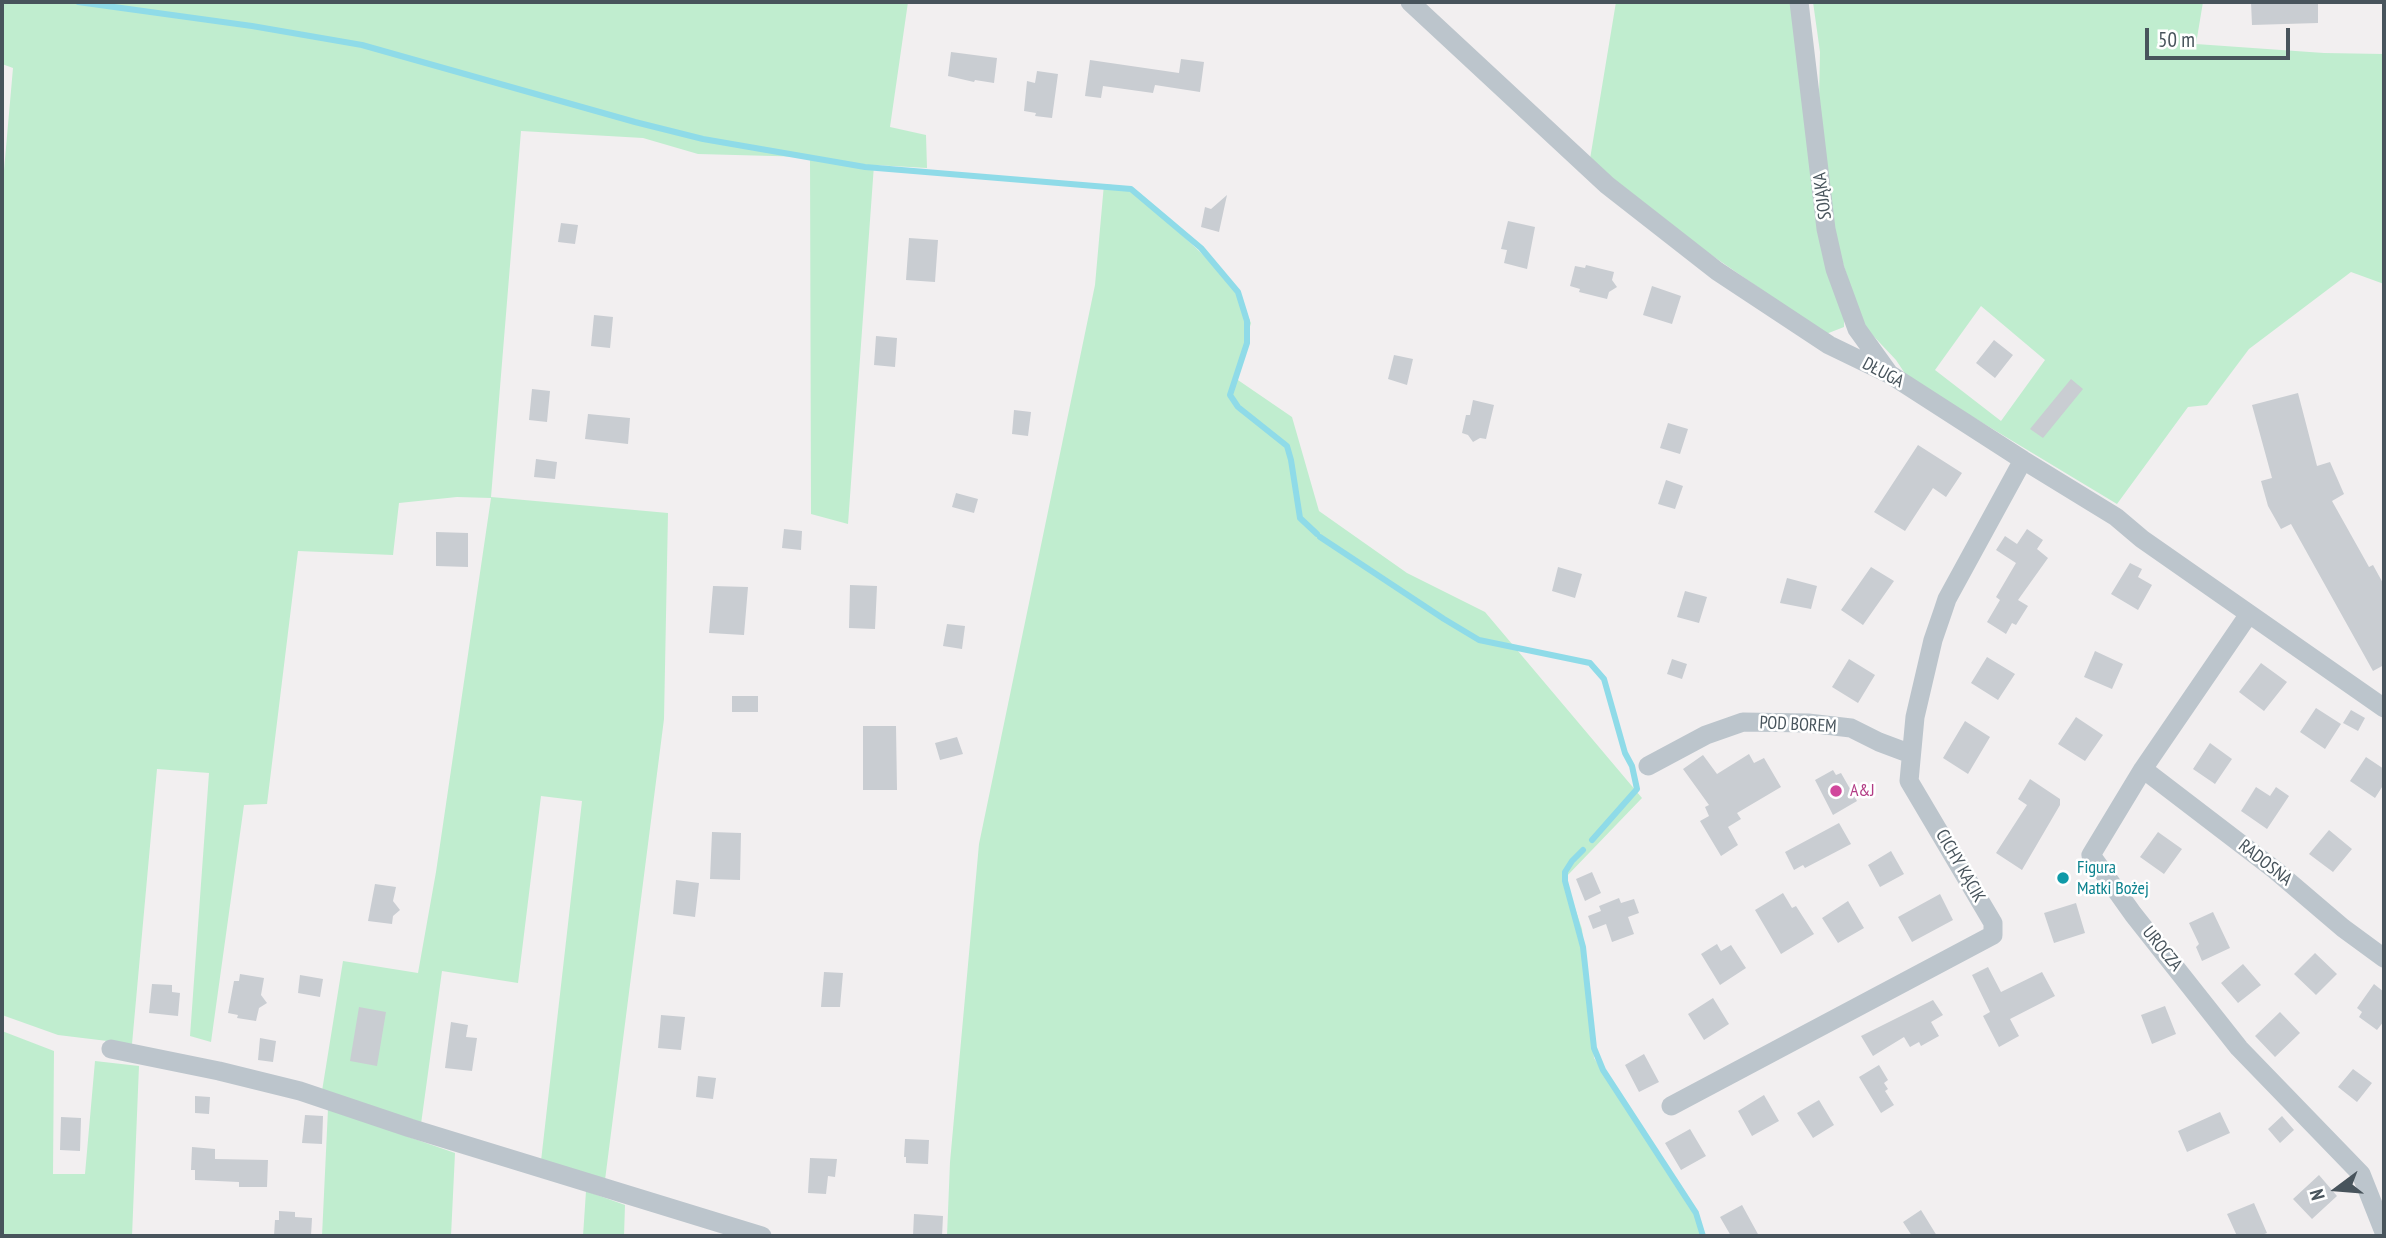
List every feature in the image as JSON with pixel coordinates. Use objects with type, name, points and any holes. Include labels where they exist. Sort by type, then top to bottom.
[{"type":"street","name":"DŁUGA","points":[[1410,2],[1607,185],[1717,271],[1829,345],[1891,375],[2116,517],[2142,539],[2384,708]]},
{"type":"street","name":"SOJĄKA","points":[[1800,2],[1826,229],[1835,269],[1857,329],[1891,375]]},
{"type":"street","points":[[1829,345],[1857,329]]},
{"type":"street","name":"CICHY KĄCIK","points":[[1671,1106],[1993,935],[1993,923],[1909,781],[1915,717],[1933,640],[1947,599],[2022,460]]},
{"type":"street","name":"UROCZA","points":[[2249,614],[2143,769],[2091,855],[2133,914],[2239,1048],[2361,1174],[2384,1232]]},
{"type":"street","name":"POD BOREM","points":[[1648,766],[1706,735],[1743,722],[1808,723],[1851,728],[1911,754]]},
{"type":"street","name":"RADOSNA","points":[[2143,769],[2384,958]]},
{"type":"street","points":[[111,1049],[300,1091],[410,1128],[762,1236]]},
{"type":"green space","points":[[2,2],[908,2],[890,127],[926,135],[927,168],[874,165],[848,524],[811,514],[810,157],[698,154],[643,138],[521,131],[491,497],[668,513],[664,719],[605,1180],[541,1161],[582,801],[541,796],[518,983],[442,971],[421,1124],[322,1091],[343,961],[418,973],[436,872],[491,498],[457,497],[399,503],[393,555],[298,551],[267,804],[244,805],[211,1042],[190,1036],[209,773],[157,769],[132,1044],[58,1035],[2,1015],[2,193],[13,68],[2,64]]},
{"type":"green space","points":[[1616,2],[1790,2],[1844,327],[1826,334],[1672,228],[1590,159]]},
{"type":"green space","points":[[1813,2],[2203,2],[2196,44],[2324,53],[2384,54],[2384,284],[2351,272],[2249,349],[2207,405],[2188,407],[2117,504],[1908,378],[1896,360],[1863,325],[1834,236],[1819,101],[1820,52]],"holes":[[[1981,306],[2045,360],[2001,421],[1935,370]]]},
{"type":"green space","points":[[1104,184],[1131,187],[1232,282],[1251,323],[1235,378],[1292,417],[1319,511],[1407,573],[1485,612],[1642,798],[1565,878],[1582,929],[1594,1058],[1699,1218],[1705,1236],[947,1236],[950,1162],[979,844],[1095,285]]},
{"type":"green space","points":[[2,1031],[54,1051],[53,1174],[85,1174],[95,1061],[139,1066],[132,1236],[2,1236]]},
{"type":"green space","points":[[328,1109],[455,1153],[451,1236],[322,1236]]},
{"type":"green space","points":[[586,1191],[625,1205],[624,1236],[583,1236]]},
{"type":"building","points":[[2251,2],[2318,2],[2318,23],[2252,25]]},
{"type":"building","points":[[951,52],[997,58],[994,83],[948,76]]},
{"type":"building","points":[[1181,59],[1204,62],[1200,92],[1155,85],[1153,93],[1103,86],[1101,98],[1085,96],[1090,60],[1179,73]]},
{"type":"building","points":[[1037,71],[1058,74],[1052,118],[1035,116],[1036,113],[1024,111],[1027,81],[1035,83]]},
{"type":"building","points":[[1227,195],[1219,232],[1201,227],[1205,207],[1211,209]]},
{"type":"building","points":[[1508,221],[1535,227],[1527,269],[1504,263],[1507,250],[1501,249]]},
{"type":"building","points":[[561,223],[578,225],[575,244],[558,242]]},
{"type":"building","points":[[909,238],[938,240],[935,282],[906,280]]},
{"type":"building","points":[[1586,265],[1614,272],[1612,280],[1617,287],[1609,292],[1607,299],[1579,292],[1580,289],[1570,286],[1575,266],[1585,268]]},
{"type":"building","points":[[1652,286],[1681,296],[1672,324],[1643,315]]},
{"type":"building","points":[[594,315],[613,317],[610,348],[591,346]]},
{"type":"building","points":[[876,336],[897,338],[895,367],[874,365]]},
{"type":"building","points":[[1994,340],[2013,355],[1995,378],[1976,363]]},
{"type":"building","points":[[1394,355],[1413,359],[1407,385],[1388,379]]},
{"type":"building","points":[[2071,379],[2083,389],[2043,438],[2030,429]]},
{"type":"building","points":[[532,389],[550,391],[547,422],[529,420]]},
{"type":"building","points":[[2298,393],[2317,466],[2330,462],[2344,494],[2332,501],[2369,567],[2373,565],[2384,585],[2384,665],[2373,671],[2291,524],[2281,529],[2268,506],[2261,481],[2272,478],[2252,405]]},
{"type":"building","points":[[1473,400],[1494,405],[1486,439],[1480,438],[1473,442],[1468,435],[1462,433]]},
{"type":"building","points":[[1014,410],[1031,412],[1028,436],[1012,434]]},
{"type":"building","points":[[588,414],[630,418],[628,444],[585,439]]},
{"type":"building","points":[[1668,423],[1688,429],[1680,454],[1660,448]]},
{"type":"building","points":[[1918,445],[1962,473],[1946,497],[1933,488],[1905,531],[1874,512]]},
{"type":"building","points":[[536,459],[557,462],[555,479],[534,477]]},
{"type":"building","points":[[1666,480],[1683,486],[1675,509],[1658,504]]},
{"type":"building","points":[[956,493],[978,499],[974,513],[952,507]]},
{"type":"building","points":[[784,529],[802,531],[801,550],[782,548]]},
{"type":"building","points":[[2027,529],[2043,540],[2037,549],[2048,558],[2018,600],[2028,606],[2016,625],[2012,623],[2006,634],[1987,622],[2000,600],[1996,597],[2016,563],[1996,550],[2005,536],[2017,544]]},
{"type":"building","points":[[436,532],[468,533],[468,567],[436,566]]},
{"type":"building","points":[[2130,563],[2142,569],[2138,577],[2152,585],[2138,610],[2111,594]]},
{"type":"building","points":[[1558,567],[1582,574],[1575,598],[1552,591]]},
{"type":"building","points":[[1871,567],[1894,581],[1863,625],[1841,610]]},
{"type":"building","points":[[1787,578],[1817,586],[1811,609],[1780,603]]},
{"type":"building","points":[[850,585],[877,586],[875,629],[849,628]]},
{"type":"building","points":[[713,586],[748,587],[744,635],[709,633]]},
{"type":"building","points":[[1685,591],[1707,597],[1699,623],[1677,617]]},
{"type":"building","points":[[947,624],[965,626],[962,649],[943,646]]},
{"type":"building","points":[[2095,651],[2123,664],[2112,689],[2084,677]]},
{"type":"building","points":[[1987,657],[2015,674],[1998,700],[1971,683]]},
{"type":"building","points":[[1672,659],[1687,664],[1682,679],[1667,674]]},
{"type":"building","points":[[1849,659],[1875,675],[1858,703],[1832,687]]},
{"type":"building","points":[[2261,663],[2287,682],[2264,711],[2239,692]]},
{"type":"building","points":[[732,696],[758,696],[758,712],[732,712]]},
{"type":"building","points":[[2316,708],[2341,724],[2325,749],[2300,732]]},
{"type":"building","points":[[2351,710],[2365,718],[2358,731],[2343,723]]},
{"type":"building","points":[[2076,717],[2103,735],[2085,761],[2058,744]]},
{"type":"building","points":[[1965,721],[1990,737],[1968,774],[1943,758]]},
{"type":"building","points":[[863,726],[896,726],[897,790],[863,790]]},
{"type":"building","points":[[957,737],[963,754],[940,760],[935,743]]},
{"type":"building","points":[[2210,743],[2232,759],[2215,784],[2193,769]]},
{"type":"building","points":[[1749,754],[1754,763],[1764,758],[1781,787],[1737,813],[1741,819],[1728,827],[1738,845],[1721,856],[1700,821],[1709,816],[1705,807],[1709,805],[1683,769],[1703,755],[1717,774]]},
{"type":"building","points":[[2366,757],[2384,769],[2384,784],[2375,798],[2350,781]]},
{"type":"building","name":"A&J","points":[[1833,770],[1836,775],[1841,773],[1857,801],[1833,815],[1815,780]]},
{"type":"building","points":[[2030,779],[2060,799],[2060,805],[2022,870],[1996,853],[2027,805],[2018,799]]},
{"type":"building","points":[[2256,787],[2270,796],[2276,787],[2289,796],[2267,829],[2241,811]]},
{"type":"building","points":[[1839,823],[1851,844],[1805,868],[1803,865],[1794,870],[1785,852]]},
{"type":"building","points":[[2329,830],[2352,849],[2333,872],[2309,854]]},
{"type":"building","points":[[712,832],[741,833],[740,880],[710,879]]},
{"type":"building","points":[[2158,832],[2182,849],[2164,874],[2140,857]]},
{"type":"building","points":[[1891,851],[1904,874],[1880,887],[1868,865]]},
{"type":"building","points":[[1592,872],[1601,893],[1585,901],[1576,879]]},
{"type":"building","points":[[676,880],[699,883],[695,917],[673,914]]},
{"type":"building","points":[[375,884],[396,887],[393,901],[400,910],[393,916],[392,924],[368,921]]},
{"type":"building","points":[[1783,893],[1792,908],[1796,906],[1814,934],[1781,954],[1755,910]]},
{"type":"building","points":[[1940,894],[1953,920],[1912,942],[1898,917]]},
{"type":"building","points":[[1619,898],[1621,903],[1634,899],[1639,913],[1628,917],[1634,934],[1612,942],[1606,924],[1593,929],[1588,916],[1601,911],[1599,906]]},
{"type":"building","points":[[1848,901],[1864,928],[1838,943],[1822,918]]},
{"type":"building","points":[[2076,903],[2085,933],[2054,943],[2044,913]]},
{"type":"building","points":[[2213,912],[2230,948],[2202,961],[2196,947],[2199,944],[2189,923]]},
{"type":"building","points":[[1717,944],[1721,951],[1731,945],[1746,968],[1720,985],[1701,954]]},
{"type":"building","points":[[2315,953],[2337,974],[2316,995],[2294,974]]},
{"type":"building","points":[[2243,964],[2261,985],[2238,1003],[2221,983]]},
{"type":"building","points":[[1988,967],[2001,992],[2042,972],[2055,996],[2010,1019],[2019,1036],[1999,1047],[1983,1016],[1990,1012],[1972,975]]},
{"type":"building","points":[[824,972],[843,973],[840,1007],[821,1007]]},
{"type":"building","points":[[240,974],[264,978],[261,995],[267,1003],[259,1008],[256,1021],[237,1018],[238,1015],[228,1013],[234,981],[239,981]]},
{"type":"building","points":[[300,975],[323,979],[320,997],[298,993]]},
{"type":"building","points":[[152,984],[172,985],[172,992],[180,993],[178,1016],[149,1013]]},
{"type":"building","points":[[2374,984],[2384,992],[2384,1021],[2377,1030],[2359,1017],[2362,1012],[2357,1008]]},
{"type":"building","points":[[1713,998],[1729,1024],[1704,1040],[1688,1014]]},
{"type":"building","points":[[1933,1000],[1943,1015],[1931,1022],[1939,1036],[1921,1046],[1919,1042],[1910,1047],[1904,1037],[1873,1056],[1861,1036]]},
{"type":"building","points":[[2165,1006],[2176,1034],[2152,1044],[2141,1015]]},
{"type":"building","points":[[359,1007],[386,1012],[377,1066],[350,1061]]},
{"type":"building","points":[[2280,1012],[2300,1033],[2275,1057],[2255,1036]]},
{"type":"building","points":[[661,1015],[685,1017],[681,1050],[658,1048]]},
{"type":"building","points":[[451,1022],[468,1025],[466,1037],[477,1038],[472,1071],[445,1068]]},
{"type":"building","points":[[260,1038],[276,1041],[273,1062],[258,1060]]},
{"type":"building","points":[[1644,1054],[1659,1082],[1639,1092],[1625,1065]]},
{"type":"building","points":[[1879,1065],[1888,1080],[1884,1083],[1888,1089],[1885,1091],[1894,1105],[1881,1113],[1859,1077]]},
{"type":"building","points":[[2353,1069],[2372,1083],[2357,1102],[2338,1087]]},
{"type":"building","points":[[698,1076],[716,1078],[713,1099],[696,1097]]},
{"type":"building","points":[[1764,1095],[1779,1121],[1752,1136],[1738,1111]]},
{"type":"building","points":[[195,1096],[210,1097],[209,1114],[195,1113]]},
{"type":"building","points":[[1819,1100],[1834,1125],[1813,1138],[1797,1113]]},
{"type":"building","points":[[2220,1112],[2230,1133],[2187,1152],[2178,1131]]},
{"type":"building","points":[[305,1115],[323,1116],[322,1144],[302,1143]]},
{"type":"building","points":[[2282,1116],[2294,1130],[2280,1143],[2268,1129]]},
{"type":"building","points":[[61,1117],[81,1118],[80,1151],[60,1150]]},
{"type":"building","points":[[1690,1129],[1706,1156],[1681,1170],[1665,1143]]},
{"type":"building","points":[[905,1139],[929,1140],[928,1164],[906,1163]]},
{"type":"building","points":[[192,1147],[215,1149],[215,1159],[268,1160],[267,1187],[239,1187],[239,1182],[195,1180],[195,1170],[191,1170]]},
{"type":"building","points":[[810,1158],[837,1159],[835,1177],[828,1176],[826,1194],[808,1193]]},
{"type":"building","points":[[2319,1175],[2337,1196],[2312,1219],[2293,1199]]},
{"type":"building","points":[[2254,1203],[2267,1233],[2259,1236],[2237,1236],[2227,1214]]},
{"type":"building","points":[[1742,1205],[1759,1236],[1731,1236],[1720,1217]]},
{"type":"building","points":[[1921,1210],[1937,1236],[1912,1236],[1903,1222]]},
{"type":"building","points":[[279,1211],[295,1212],[295,1217],[312,1218],[311,1236],[274,1236],[275,1220],[279,1220]]},
{"type":"building","points":[[914,1214],[943,1216],[942,1236],[913,1236]]},
{"type":"waterway","points":[[78,2],[252,26],[362,45],[703,139],[865,167],[1131,189],[1201,248],[1238,292],[1247,321],[1247,343],[1230,395],[1238,407],[1287,446],[1300,518],[1317,534]]},
{"type":"waterway","points":[[1320,537],[1479,640],[1590,663],[1604,679],[1637,789],[1592,840]]},
{"type":"waterway","points":[[1583,850],[1565,872],[1565,881],[1583,947],[1594,1048],[1603,1070],[1696,1213],[1703,1236]]},
{"type":"place","name":"A&J","points":[[1836,791]]},
{"type":"place","name":"Figura Matki Bożej","points":[[2063,878]]}]
